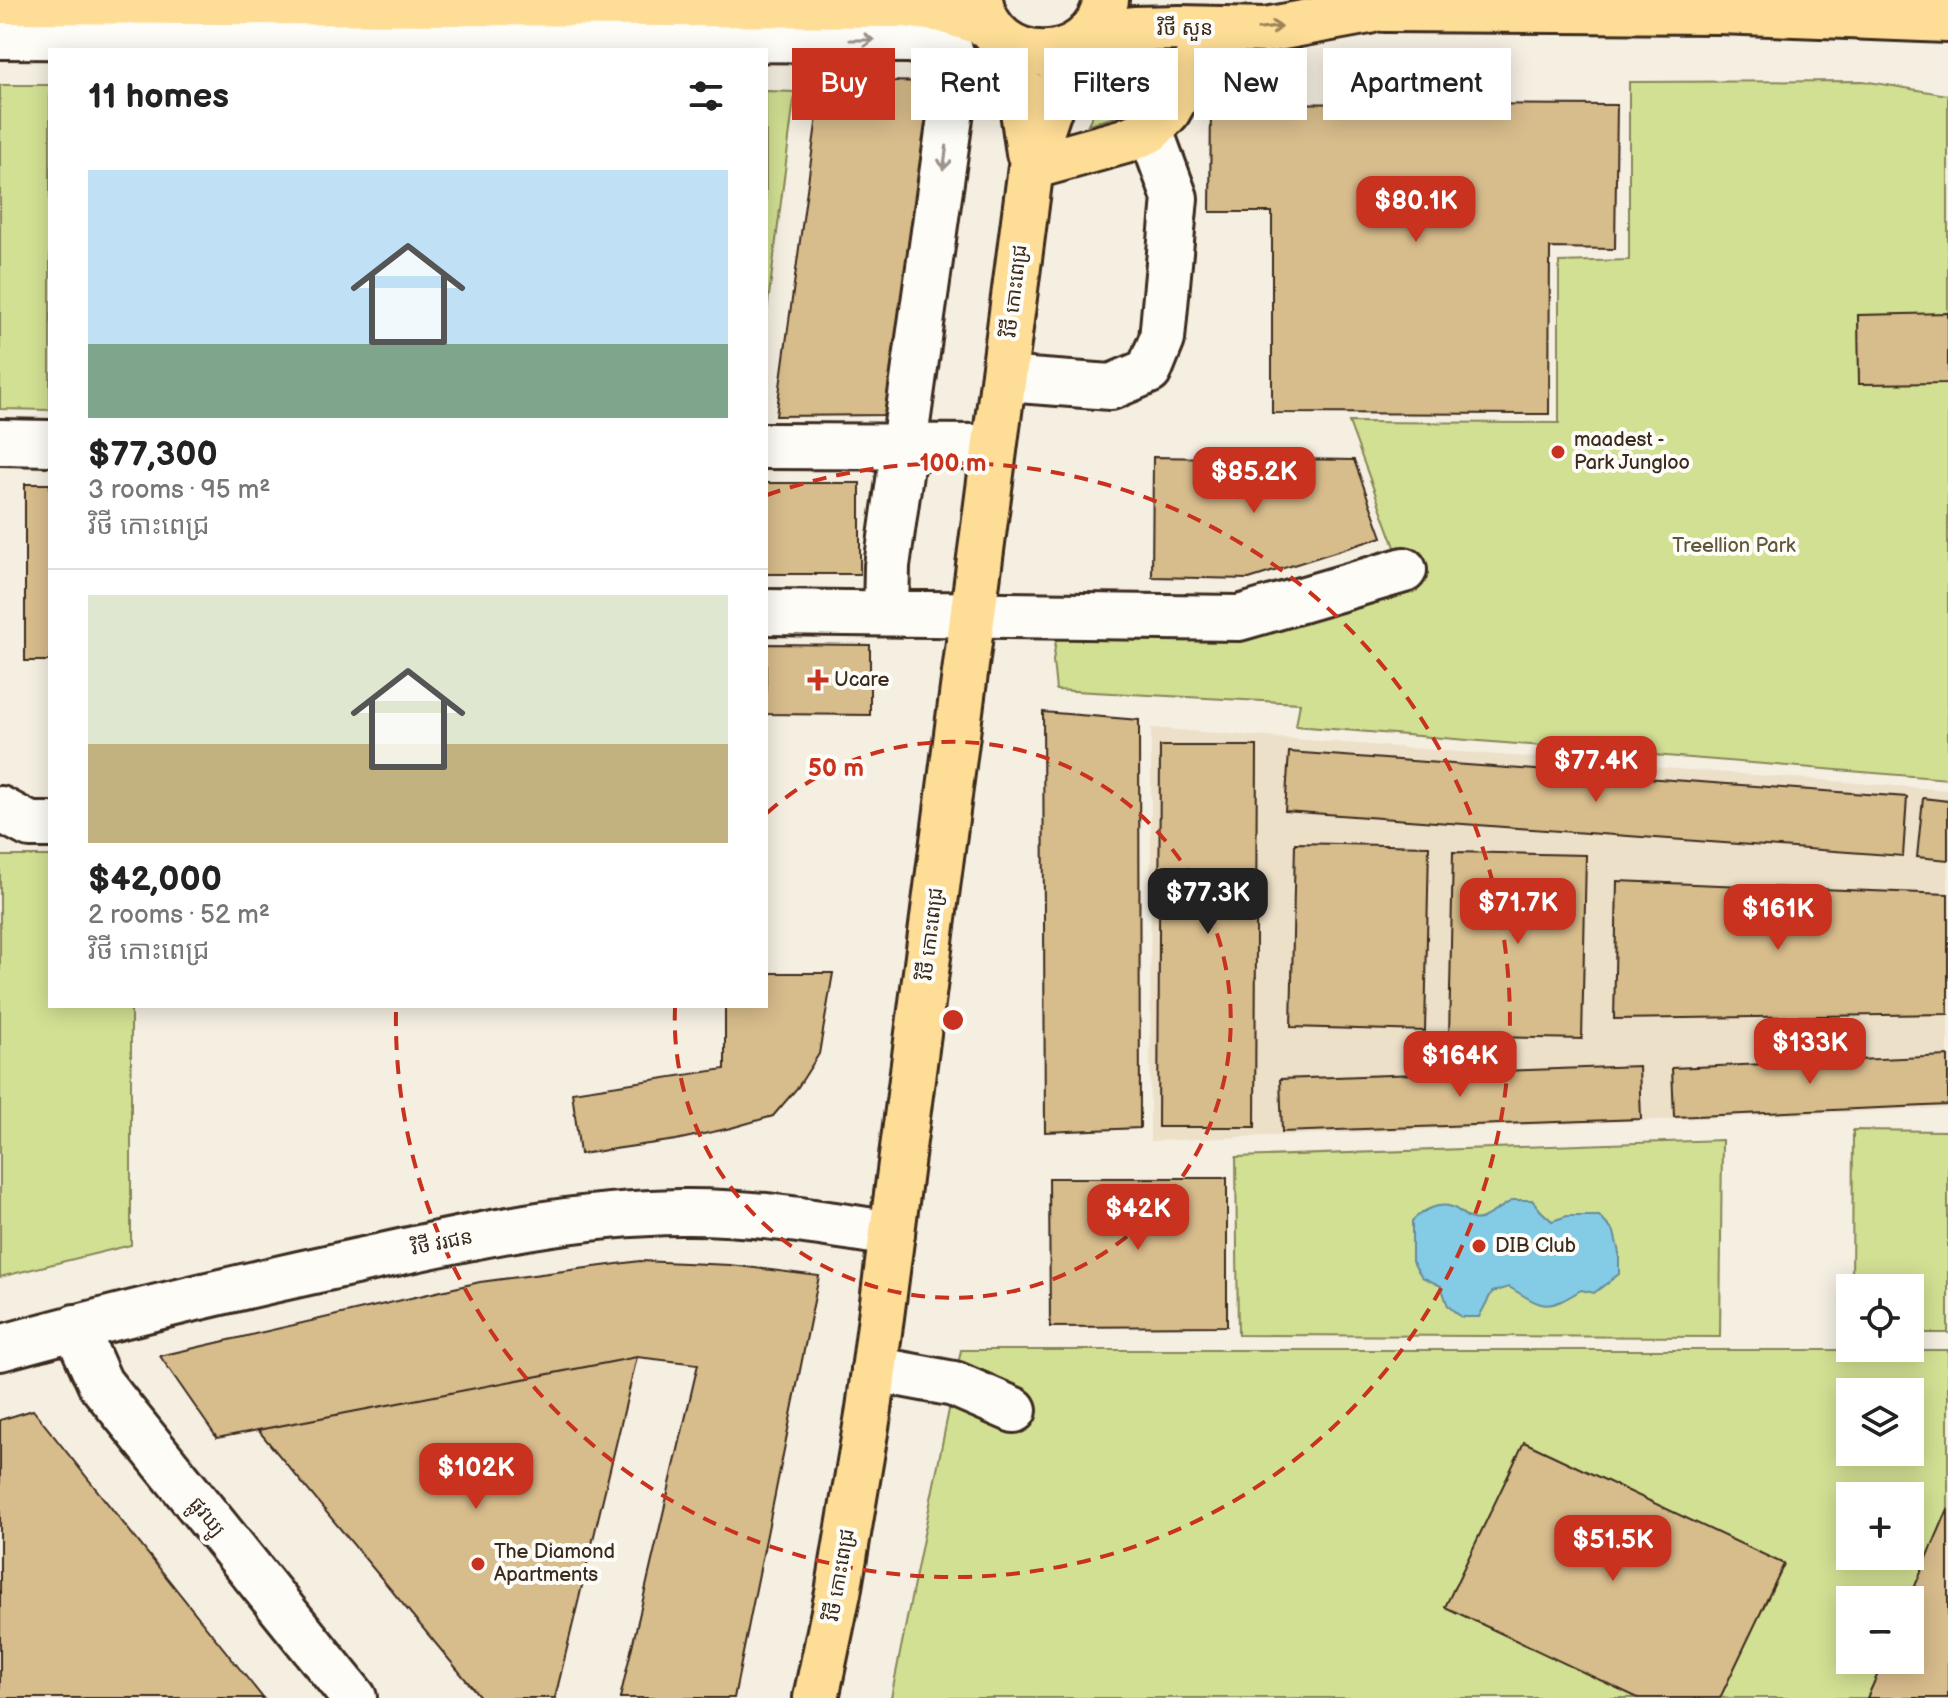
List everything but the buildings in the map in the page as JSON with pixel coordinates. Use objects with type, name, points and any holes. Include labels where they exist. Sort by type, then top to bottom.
[{"type":"main road","name":"វិថី កោះពេជ្រ","points":[[816,1698],[838,1593],[874,1369],[1031,167],[1054,89],[1079,43],[1099,20],[1106,0]]},
{"type":"main road","name":"វិថី សួន","points":[[1334,0],[1384,4],[1719,6],[1948,20]]},
{"type":"main road","points":[[0,1],[811,22],[923,6],[992,25]]},
{"type":"main road","name":"វិថី សួន","points":[[992,25],[1018,49],[1045,54],[1134,29],[1266,30],[1384,4]]},
{"type":"main road","name":"វិថី កោះពេជ្រ","points":[[992,25],[1020,90],[1031,167]]},
{"type":"main road","points":[[1031,167],[1125,141],[1150,130],[1168,111],[1214,29]]},
{"type":"street","points":[[923,6],[947,48]]},
{"type":"street","points":[[0,36],[811,22],[910,40],[929,48]]},
{"type":"street","points":[[965,48],[992,25]]},
{"type":"street","points":[[886,613],[887,566],[945,120]]},
{"type":"street","points":[[1004,379],[1111,387],[1149,371],[1162,339],[1175,198],[1150,130]]},
{"type":"street","points":[[0,442],[48,443]]},
{"type":"street","points":[[768,446],[994,447]]},
{"type":"street","points":[[768,612],[1239,618],[1404,570]]},
{"type":"street","points":[[0,809],[30,825],[48,825]]},
{"type":"street","name":"វិថី វរជន","points":[[0,1348],[281,1277],[453,1240],[619,1215],[682,1212],[750,1214],[892,1234]]},
{"type":"street","name":"ផ្លូវឃ្យូ","points":[[75,1327],[100,1383],[354,1698]]},
{"type":"street","points":[[874,1369],[954,1384],[1014,1410]]},
{"type":"shaded area","points":[[1151,728],[1948,790],[1948,1108],[1150,1141]]},
{"type":"green space","name":"Treellion Park","points":[[1863,81],[1948,95],[1948,779],[1296,726],[1300,703],[1056,690],[1053,661],[1057,633],[1410,588],[1349,422],[1559,423],[1559,262],[1629,260],[1629,82]]},
{"type":"green space","points":[[0,85],[48,85],[48,410],[0,409]]},
{"type":"green space","points":[[768,91],[792,92],[792,115],[768,303]]},
{"type":"green space","points":[[0,856],[48,856],[48,1008],[131,1008],[131,1245],[0,1277]]},
{"type":"green space","points":[[1853,1130],[1948,1131],[1948,1333],[1924,1333],[1924,1274],[1852,1274]]},
{"type":"green space","name":"DIB Club","points":[[1722,1140],[1720,1337],[1238,1335],[1236,1157]]},
{"type":"green space","points":[[961,1350],[1836,1350],[1836,1362],[1924,1362],[1924,1350],[1948,1350],[1948,1698],[891,1698]]},
{"type":"water","points":[[1513,1200],[1532,1200],[1552,1221],[1567,1216],[1599,1216],[1614,1232],[1619,1253],[1619,1274],[1594,1293],[1581,1290],[1559,1302],[1545,1305],[1509,1287],[1492,1292],[1479,1317],[1461,1317],[1448,1306],[1441,1286],[1422,1277],[1412,1261],[1412,1221],[1425,1211],[1441,1206],[1452,1207],[1472,1219],[1480,1219]]},
{"type":"place","name":"maadest - Park Jungloo","points":[[1558,452]]},
{"type":"place","name":"Ucare","points":[[818,680]]},
{"type":"place","name":"DIB Club","points":[[1479,1246]]},
{"type":"place","name":"The Diamond Apartments","points":[[478,1564]]}]
